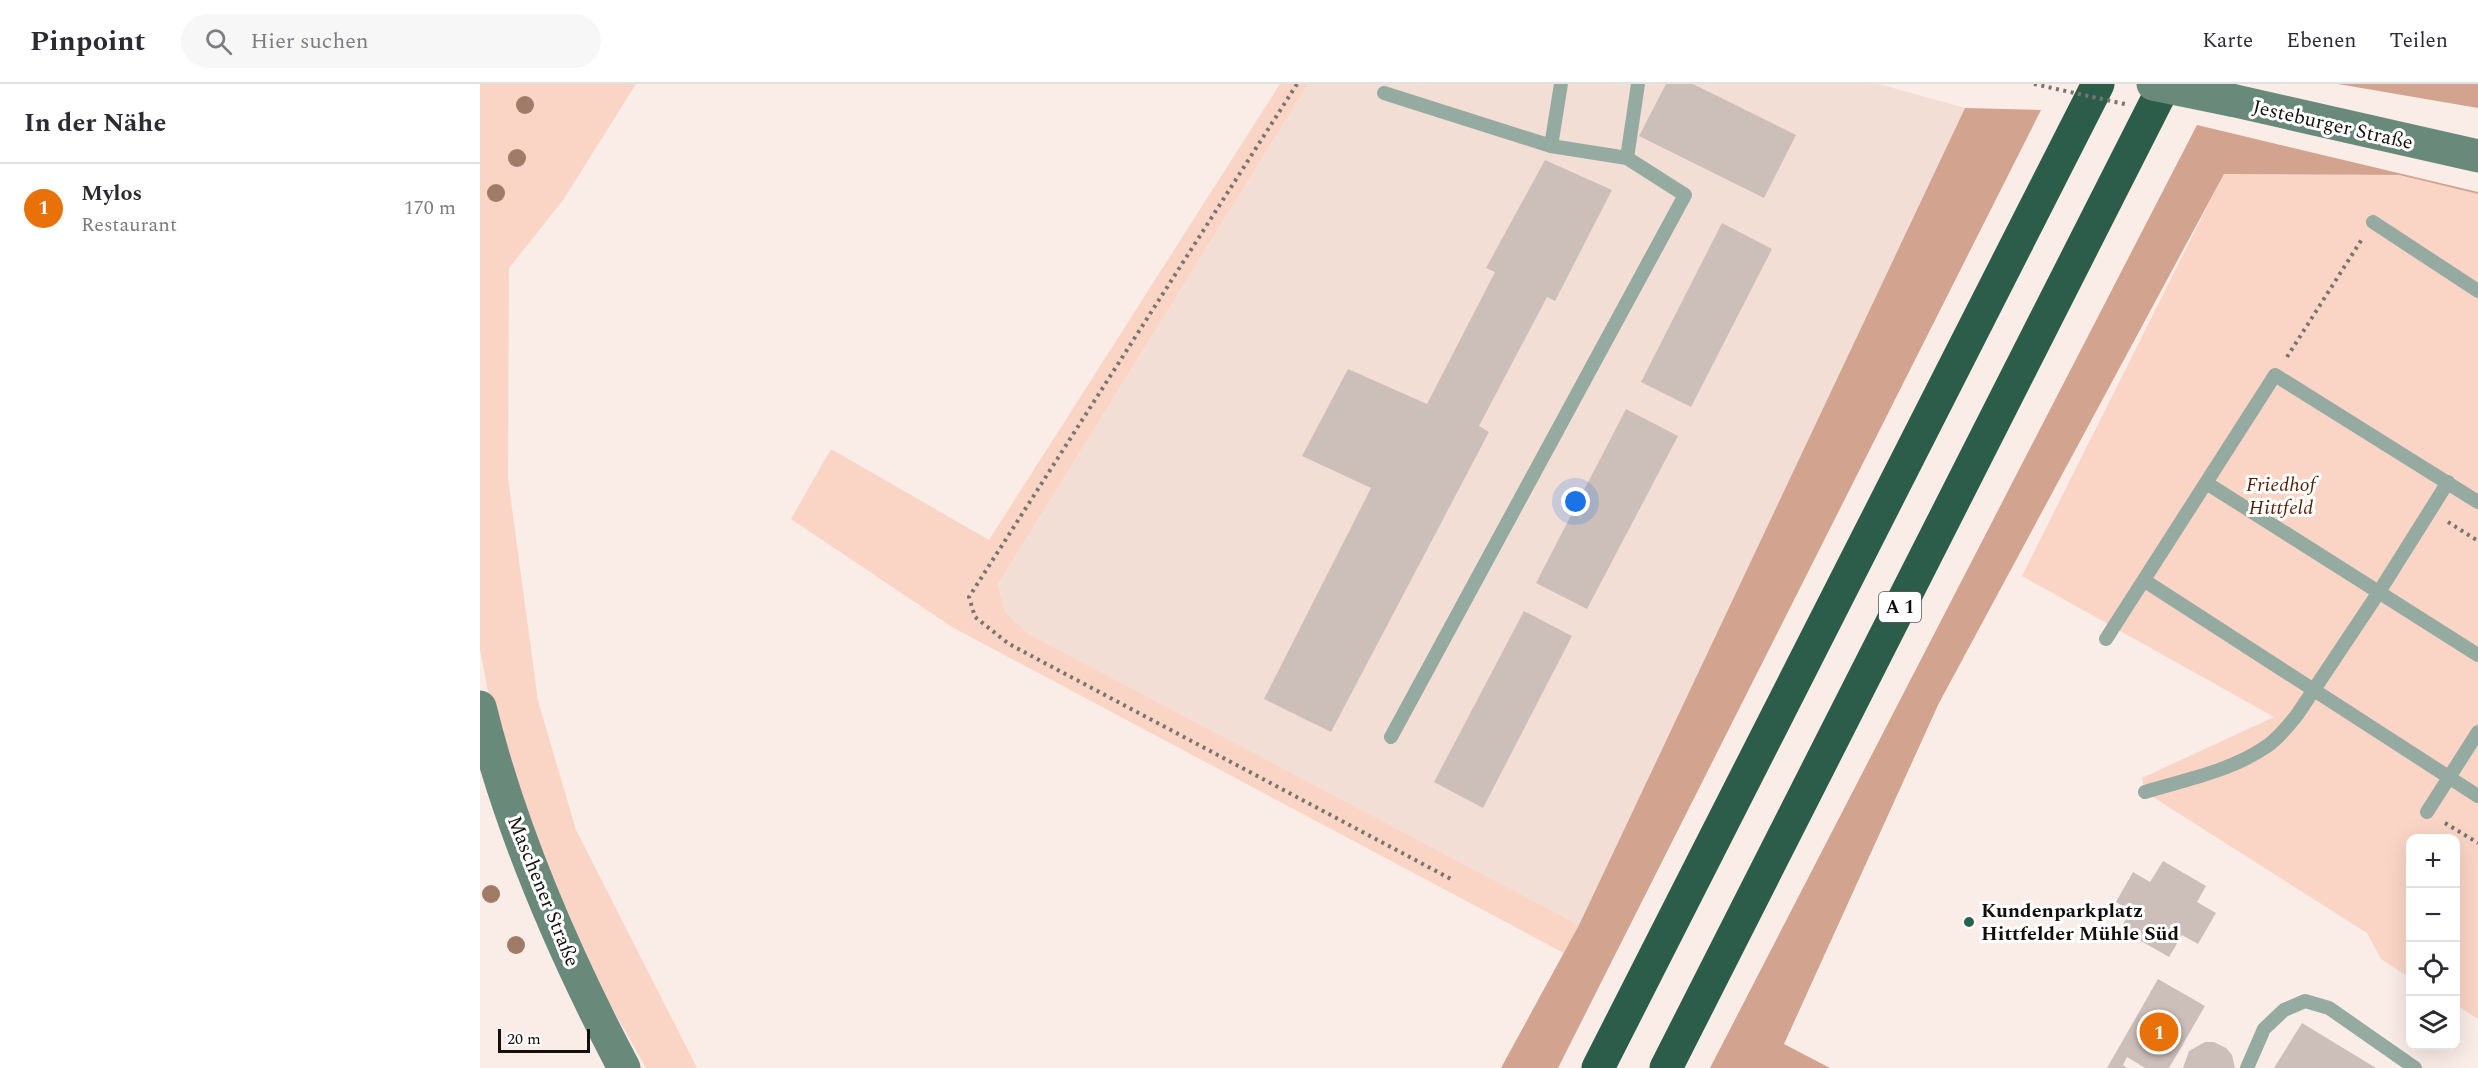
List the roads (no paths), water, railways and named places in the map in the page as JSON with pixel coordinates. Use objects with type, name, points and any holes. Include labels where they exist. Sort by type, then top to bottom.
[{"type":"highway","points":[[1598,1068],[2098,84]]},
{"type":"highway","name":"A 1","points":[[1666,1068],[2165,84]]},
{"type":"main road","name":"Jesteburger Straße","points":[[2153,84],[2478,156]]},
{"type":"main road","name":"Maschener Straße","points":[[480,707],[519,836],[563,942],[624,1068]]},
{"type":"lane","points":[[1551,146],[1561,84]]},
{"type":"lane","points":[[1627,158],[1638,84]]},
{"type":"lane","points":[[1384,93],[1551,146],[1627,158],[1685,195],[1390,737]]},
{"type":"lane","points":[[2373,222],[2478,291]]},
{"type":"lane","points":[[2106,639],[2276,375],[2478,502]]},
{"type":"lane","points":[[2145,792],[2225,767],[2263,749],[2297,715],[2379,592],[2448,482]]},
{"type":"lane","points":[[2208,483],[2478,655]]},
{"type":"lane","points":[[2145,581],[2478,796]]},
{"type":"lane","points":[[2427,812],[2478,732]]},
{"type":"lane","points":[[2247,1068],[2264,1029],[2284,1010],[2305,1001],[2329,1008],[2415,1068]]},
{"type":"place","name":"Kundenparkplatz Hittfelder Mühle Süd","points":[[1969,922]]},
{"type":"place","name":"Mylos","points":[[2159,1032]]},
{"type":"park label","name":"Friedhof Hittfeld","points":[[2281,496]]}]
